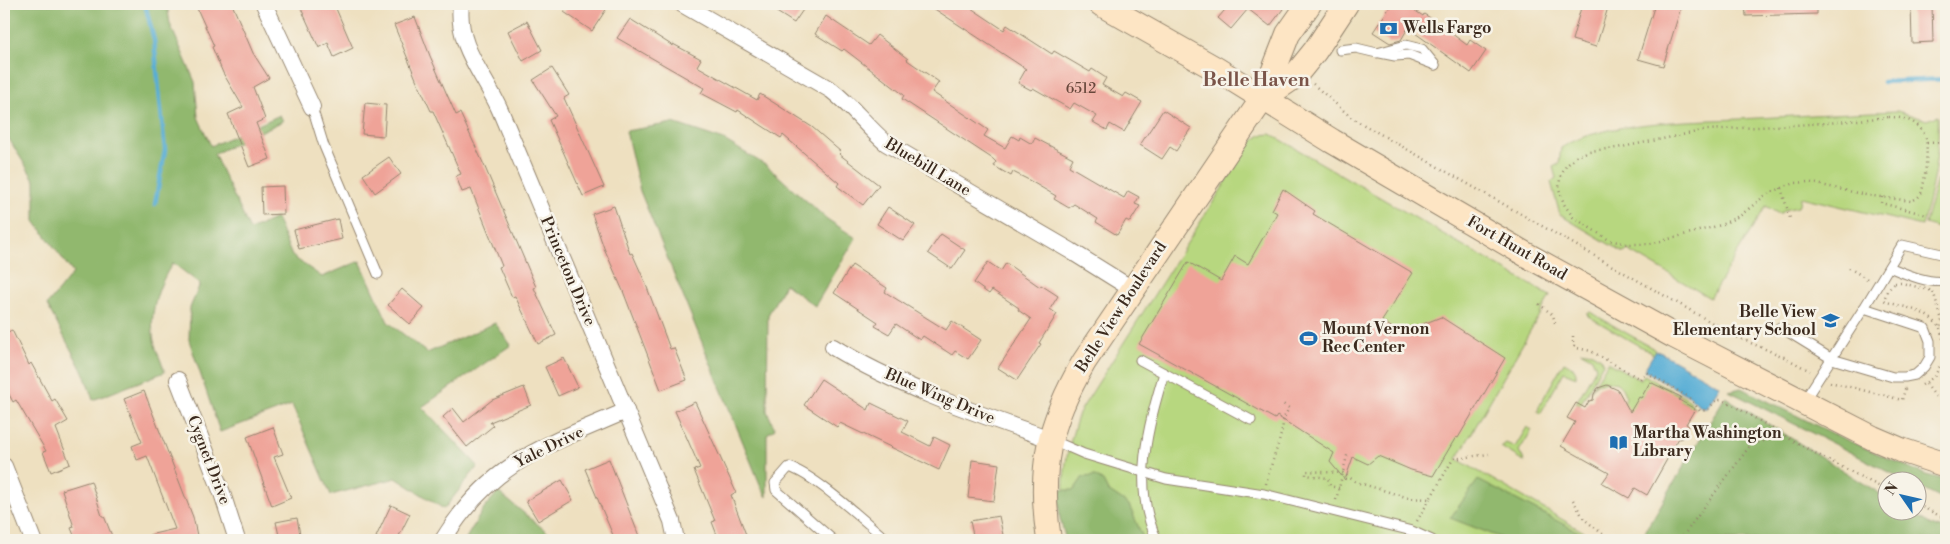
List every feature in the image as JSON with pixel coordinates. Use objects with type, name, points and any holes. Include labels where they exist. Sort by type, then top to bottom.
[{"type":"main road","name":"Fort Hunt Road","points":[[1101,4],[1127,14],[1263,98],[1525,254],[1674,336],[1894,447],[1946,465]]},
{"type":"main road","name":"Belle View Boulevard","points":[[1049,540],[1044,481],[1050,439],[1066,393],[1132,289],[1263,98],[1288,34],[1309,4]]},
{"type":"main road","name":"Belle View Boulevard","points":[[1263,98],[1297,74],[1346,4]]},
{"type":"street","points":[[264,4],[312,107]]},
{"type":"street","name":"Princeton Drive","points":[[461,4],[461,27],[464,44],[489,86],[500,110],[672,521],[676,540]]},
{"type":"street","name":"Bluebill Lane","points":[[682,4],[831,90],[847,102],[874,133],[886,143],[1071,251],[1132,289]]},
{"type":"street","name":"Blue Wing Drive","points":[[833,347],[887,375],[956,406],[1050,439]]},
{"type":"street","name":"Cygnet Drive","points":[[178,380],[222,492],[237,540]]},
{"type":"street","name":"Yale Drive","points":[[443,540],[469,502],[503,471],[520,459],[549,444],[626,411]]},
{"type":"street","points":[[4,466],[34,540]]},
{"type":"lane","points":[[1340,50],[1356,48],[1377,52],[1406,46],[1422,49],[1435,65]]},
{"type":"lane","points":[[312,107],[324,146],[378,274]]},
{"type":"lane","points":[[1803,402],[1832,359],[1902,245],[1946,255]]},
{"type":"lane","points":[[1890,267],[1914,277],[1939,282],[1946,281]]},
{"type":"lane","points":[[1780,327],[1832,359],[1893,377],[1915,375],[1924,367],[1930,357],[1930,340],[1925,328],[1864,308]]},
{"type":"lane","points":[[1140,360],[1251,420]]},
{"type":"lane","points":[[1157,540],[1147,515],[1143,472],[1145,450],[1164,373]]},
{"type":"lane","points":[[1050,439],[1084,454],[1188,484],[1264,494],[1412,531],[1432,540]]},
{"type":"lane","points":[[833,540],[776,490],[776,483],[789,467],[798,470],[825,490],[887,540]]},
{"type":"path","points":[[1297,74],[1320,89],[1339,109],[1352,118],[1739,338],[1810,371]]},
{"type":"path","points":[[1901,117],[1911,120],[1919,127],[1925,135],[1927,143],[1922,191],[1920,196],[1911,201],[1808,182],[1795,183],[1767,194],[1751,209],[1733,220],[1650,244],[1609,240],[1572,217],[1564,204],[1559,189],[1560,178],[1566,166],[1576,157],[1589,151],[1617,148],[1707,130],[1901,117]]},
{"type":"path","points":[[1927,143],[1946,142]]},
{"type":"path","points":[[1781,188],[1790,218]]},
{"type":"path","points":[[1882,197],[1881,204],[1927,215]]},
{"type":"path","points":[[1849,268],[1872,282]]},
{"type":"path","points":[[1902,283],[1933,291],[1942,320],[1940,328],[1934,320],[1920,311],[1887,302],[1884,296],[1895,284],[1902,283]]},
{"type":"path","points":[[1538,304],[1553,315],[1555,324]]},
{"type":"path","points":[[1573,336],[1573,345],[1577,348],[1591,351],[1640,379],[1646,372],[1690,398],[1700,410],[1707,410],[1714,400],[1720,399],[1785,435],[1811,452],[1878,486]]},
{"type":"path","points":[[1926,384],[1936,397],[1946,400]]},
{"type":"path","points":[[1264,494],[1270,464],[1282,429],[1282,420],[1289,408],[1282,404]]},
{"type":"path","points":[[1680,540],[1749,448],[1756,443],[1785,435]]},
{"type":"path","points":[[1333,511],[1348,452]]},
{"type":"path","points":[[1422,510],[1453,460],[1489,454]]},
{"type":"path","points":[[1339,488],[1330,486],[1328,478],[1306,475],[1306,471],[1343,473],[1356,482],[1409,498],[1430,498]]},
{"type":"path","points":[[1573,500],[1584,519],[1610,540]]},
{"type":"path","points":[[1928,510],[1946,519]]},
{"type":"green space","points":[[4,4],[167,4],[170,24],[195,82],[198,117],[211,146],[280,115],[283,121],[214,154],[250,230],[276,218],[292,256],[322,277],[360,261],[388,322],[427,353],[495,323],[511,345],[422,407],[478,466],[444,509],[396,478],[331,495],[292,405],[220,432],[189,340],[190,308],[200,284],[173,263],[160,288],[154,306],[152,325],[156,349],[165,372],[93,400],[84,374],[47,305],[73,273],[35,221],[35,181],[4,131]]},
{"type":"green space","points":[[1897,111],[1927,120],[1938,116],[1938,145],[1932,185],[1922,226],[1801,197],[1798,207],[1784,210],[1781,213],[1777,213],[1766,206],[1710,298],[1628,250],[1624,253],[1560,215],[1551,182],[1556,178],[1553,167],[1559,164],[1561,148],[1578,139],[1623,127],[1673,122]]},
{"type":"green space","points":[[673,123],[724,140],[767,166],[827,219],[856,238],[815,306],[785,284],[768,315],[767,411],[775,429],[767,434],[767,497],[762,489],[640,191],[626,131]]},
{"type":"green space","points":[[1271,134],[1550,296],[1457,459],[1598,540],[1073,540],[1065,509],[1064,476],[1067,455],[1079,413],[1252,141],[1261,135]]},
{"type":"green space","points":[[1937,179],[1946,181],[1946,230],[1925,224]]},
{"type":"green space","points":[[1590,312],[1656,350],[1653,354],[1588,316],[1587,313]]},
{"type":"green space","points":[[1580,351],[1592,353],[1601,358],[1603,363],[1580,405],[1576,403],[1596,368],[1592,358]]},
{"type":"green space","points":[[1564,362],[1574,369],[1576,377],[1564,372],[1540,414],[1538,412],[1539,406]]},
{"type":"green space","points":[[1608,362],[1640,380],[1644,375],[1689,400],[1695,409],[1650,383],[1624,428],[1623,407],[1626,397],[1622,388],[1617,383],[1607,381],[1596,384],[1591,390]]},
{"type":"green space","points":[[1741,388],[1840,437],[1919,472],[1889,472],[1729,391]]},
{"type":"green space","points":[[1725,397],[1878,492],[1878,522],[1926,522],[1946,530],[1946,540],[1640,540]]},
{"type":"green space","points":[[1527,427],[1532,430],[1519,451],[1525,462],[1501,447],[1506,443],[1515,447]]},
{"type":"green space","points":[[1095,476],[1103,481],[1108,491],[1129,505],[1144,540],[1066,540],[1060,519],[1058,490],[1074,490],[1083,477]]},
{"type":"green space","points":[[1928,476],[1946,480],[1946,501],[1928,492]]},
{"type":"green space","points":[[1478,480],[1594,540],[1507,540],[1450,518]]},
{"type":"green space","points":[[498,492],[557,540],[465,540],[484,508]]},
{"type":"water","points":[[1656,350],[1720,386],[1707,407],[1701,407],[1689,396],[1644,370]]},
{"type":"building","points":[[195,4],[232,4],[253,53],[269,78],[253,87],[265,119],[256,123],[270,159],[249,167],[228,114],[243,107],[223,73],[212,47],[214,46]]},
{"type":"building","points":[[299,4],[334,4],[353,48],[334,57],[328,43],[319,48]]},
{"type":"building","points":[[570,4],[601,4],[607,8],[592,31],[564,12]]},
{"type":"building","points":[[764,4],[807,4],[794,23]]},
{"type":"building","points":[[927,4],[965,4],[1004,30],[1007,25],[1052,54],[1054,51],[1090,72],[1092,69],[1106,78],[1102,85],[1123,97],[1126,93],[1142,102],[1124,132],[1110,124],[1107,130],[1093,122],[1097,116],[1074,103],[1070,109],[1033,88],[1031,90],[1018,83],[1026,69]]},
{"type":"building","points":[[1230,4],[1277,4],[1283,9],[1270,26],[1248,9],[1231,29],[1218,18]]},
{"type":"building","points":[[1392,4],[1405,4],[1423,16],[1424,14],[1432,19],[1467,45],[1470,40],[1486,51],[1471,73],[1408,28],[1401,40],[1390,43],[1373,32]]},
{"type":"building","points":[[1582,4],[1609,4],[1596,47],[1572,40]]},
{"type":"building","points":[[1655,4],[1682,4],[1663,66],[1638,59]]},
{"type":"building","points":[[1745,4],[1817,4],[1817,14],[1746,16]]},
{"type":"building","points":[[1911,4],[1932,4],[1933,42],[1912,43]]},
{"type":"building","points":[[826,16],[869,45],[877,35],[907,60],[939,82],[932,92],[988,130],[984,136],[1005,148],[1012,136],[1019,140],[1020,137],[1032,144],[1035,138],[1073,158],[1069,166],[1124,198],[1128,191],[1139,197],[1135,204],[1140,206],[1130,222],[1126,220],[1117,235],[1096,222],[1098,219],[1074,204],[1069,208],[1054,199],[1056,196],[1027,179],[1013,172],[1011,176],[994,166],[996,162],[993,159],[902,99],[904,95],[844,49],[842,51],[815,34]]},
{"type":"building","points":[[415,17],[456,115],[460,113],[484,165],[536,287],[534,288],[556,335],[538,344],[515,296],[512,297],[499,267],[502,266],[471,189],[462,192],[456,176],[461,174],[433,111],[431,111],[416,79],[394,25]]},
{"type":"building","points":[[630,19],[673,46],[673,44],[701,59],[697,66],[757,100],[760,94],[812,127],[841,152],[839,154],[879,185],[863,205],[837,186],[839,183],[783,135],[781,138],[738,110],[737,112],[701,93],[704,88],[617,38]]},
{"type":"building","points":[[527,21],[542,50],[523,61],[508,31]]},
{"type":"building","points":[[552,68],[569,95],[564,98],[604,187],[583,196],[549,120],[556,116],[533,80]]},
{"type":"building","points":[[365,103],[386,105],[384,136],[362,134]]},
{"type":"building","points":[[1163,110],[1191,128],[1176,151],[1170,147],[1162,159],[1140,145]]},
{"type":"building","points":[[389,157],[401,174],[375,193],[363,175]]},
{"type":"building","points":[[283,186],[284,214],[262,215],[261,187]]},
{"type":"building","name":"Mount Vernon Rec Center","points":[[1283,189],[1315,211],[1313,214],[1413,273],[1382,321],[1400,333],[1441,317],[1505,358],[1458,438],[1456,437],[1433,476],[1411,470],[1378,456],[1368,464],[1353,457],[1345,480],[1330,462],[1334,453],[1277,416],[1275,419],[1139,344],[1188,262],[1221,281],[1235,256],[1248,264],[1277,213],[1272,210]]},
{"type":"building","points":[[614,206],[630,254],[632,253],[645,282],[670,349],[674,348],[687,380],[661,390],[592,214]]},
{"type":"building","points":[[888,207],[915,225],[903,241],[877,224]]},
{"type":"building","points":[[338,219],[342,239],[299,249],[294,230]]},
{"type":"building","points":[[941,234],[965,250],[952,269],[928,253]]},
{"type":"building","points":[[988,262],[1001,271],[1006,263],[1040,287],[1041,285],[1058,296],[1050,309],[1057,314],[1039,343],[1041,344],[1017,380],[998,368],[1031,319],[1018,310],[1019,308],[992,290],[989,294],[974,283]]},
{"type":"building","points":[[852,265],[887,288],[885,292],[946,330],[952,321],[981,340],[968,359],[955,351],[952,355],[923,336],[920,340],[896,324],[889,334],[875,326],[878,322],[834,293]]},
{"type":"building","points":[[402,289],[424,308],[410,324],[388,305]]},
{"type":"building","points":[[12,330],[29,365],[31,363],[52,401],[55,399],[68,421],[56,428],[70,464],[51,472],[43,452],[46,451],[16,400],[13,402],[4,385],[4,334]]},
{"type":"building","points":[[564,358],[578,387],[558,396],[545,367]]},
{"type":"building","points":[[821,379],[868,410],[871,403],[908,421],[902,432],[930,446],[934,437],[950,445],[939,470],[840,423],[837,427],[804,405]]},
{"type":"building","name":"Martha Washington Library","points":[[1650,382],[1681,397],[1679,400],[1695,409],[1686,424],[1689,426],[1681,439],[1679,438],[1647,495],[1635,488],[1629,498],[1602,483],[1609,473],[1561,446],[1575,422],[1567,418],[1576,403],[1585,408],[1589,401],[1593,400],[1598,388],[1607,385],[1618,390],[1630,412]]},
{"type":"building","points":[[524,387],[531,405],[490,422],[493,426],[467,447],[443,417],[453,408],[464,422],[492,400]]},
{"type":"building","points":[[144,391],[193,517],[198,540],[149,540],[149,535],[175,529],[147,456],[137,460],[132,446],[142,442],[124,399]]},
{"type":"building","points":[[695,402],[736,492],[731,495],[748,540],[719,540],[712,522],[715,521],[694,470],[700,468],[675,411]]},
{"type":"building","points":[[273,427],[283,454],[274,457],[291,498],[272,506],[247,437]]},
{"type":"building","points":[[609,459],[639,536],[630,540],[615,540],[585,469]]},
{"type":"building","points":[[972,460],[999,464],[994,501],[968,498]]},
{"type":"building","points":[[562,480],[573,500],[538,521],[526,501]]},
{"type":"building","points":[[91,481],[102,516],[104,516],[112,536],[100,540],[76,540],[71,528],[74,527],[62,490]]},
{"type":"building","points":[[391,505],[410,514],[397,540],[382,540],[376,537]]},
{"type":"building","points":[[999,516],[1003,535],[996,537],[997,540],[974,540],[970,521]]},
{"type":"building","points":[[297,518],[301,540],[280,540],[276,522]]},
{"type":"waterway","points":[[145,4],[154,40],[165,150],[155,204]]},
{"type":"waterway","points":[[1883,82],[1946,79]]},
{"type":"place","name":"Wells Fargo","points":[[1389,28]]},
{"type":"place","name":"Belle View Elementary School","points":[[1830,321]]},
{"type":"place","name":"Mount Vernon Rec Center","points":[[1308,338]]},
{"type":"place","name":"Martha Washington Library","points":[[1619,442]]},
{"type":"district","name":"Belle Haven","points":[[1256,80]]}]
